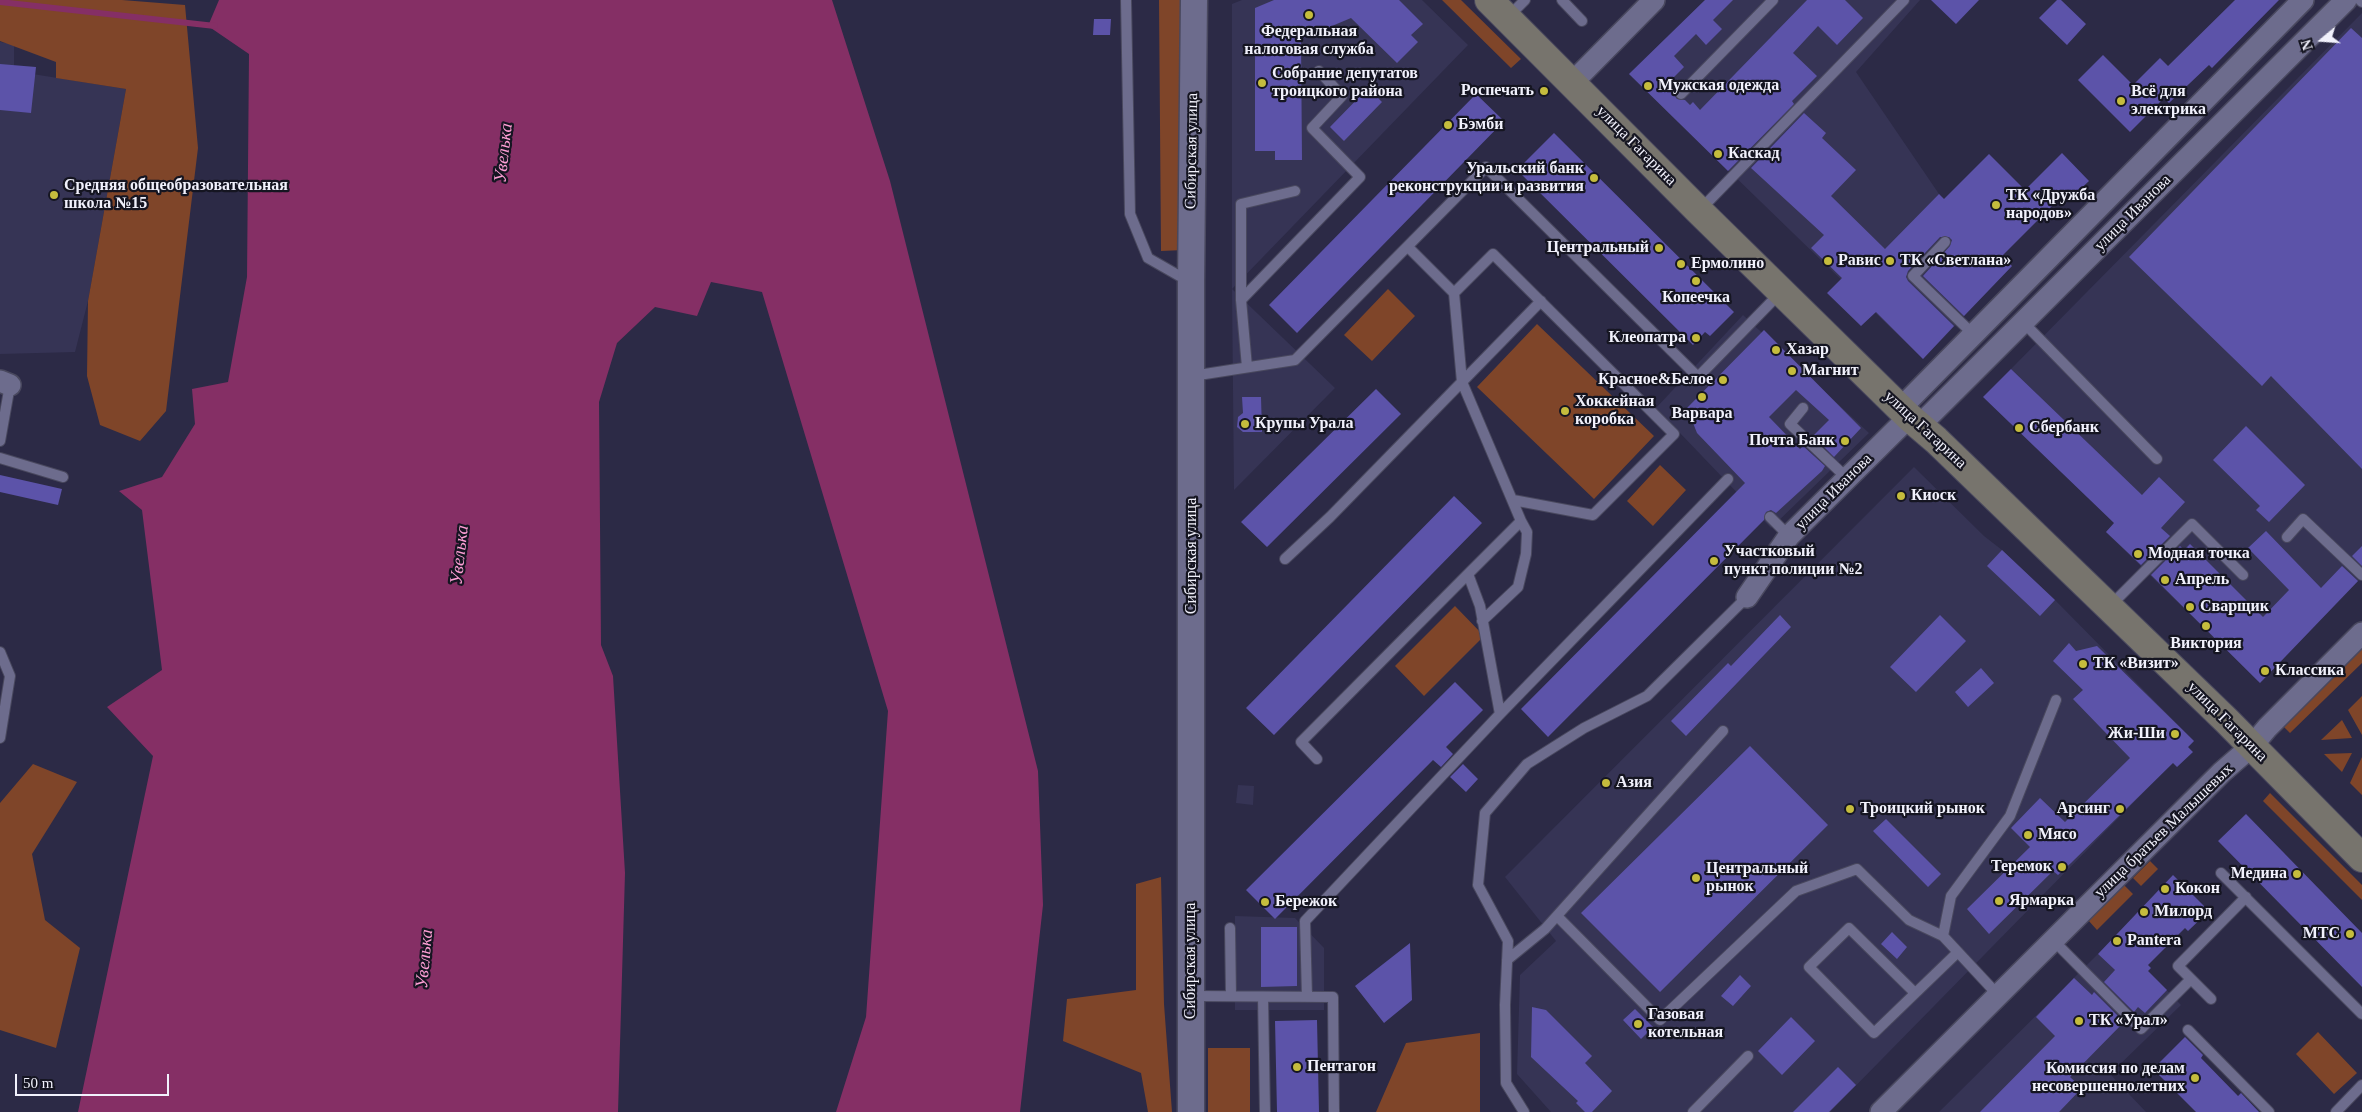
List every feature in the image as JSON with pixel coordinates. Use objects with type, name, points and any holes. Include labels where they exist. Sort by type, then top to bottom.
[{"type":"main road","name":"улица Гагарина","points":[[1507,6],[1572,83],[1699,211],[1910,417],[2110,607],[2252,746],[2362,858]]},
{"type":"street","name":"Сибирская улица","points":[[1191,1112],[1191,283],[1194,0]]},
{"type":"street","points":[[1572,83],[1654,0]]},
{"type":"street","name":"улица Иванова","points":[[1910,417],[1973,334],[2303,0]]},
{"type":"street","name":"улица Иванова","points":[[1747,597],[1789,536],[1910,417],[2024,323],[2346,0]]},
{"type":"street","name":"улица братьев Малышевых","points":[[1881,1112],[1997,994],[2222,772],[2252,746],[2267,728],[2362,634]]},
{"type":"lane","points":[[1126,0],[1130,214],[1148,258],[1191,283]]},
{"type":"lane","points":[[1562,0],[1582,21]]},
{"type":"lane","points":[[1681,94],[1772,0]]},
{"type":"lane","points":[[1699,211],[1904,0]]},
{"type":"lane","points":[[1241,300],[1360,177],[1312,128],[1342,96],[1319,71]]},
{"type":"lane","points":[[1192,376],[1295,360],[1486,166],[1698,377],[1782,292]]},
{"type":"lane","points":[[1247,367],[1241,300],[1241,204],[1295,191]]},
{"type":"lane","points":[[1945,242],[1913,276],[1973,334]]},
{"type":"lane","points":[[1408,247],[1454,293],[1462,382],[1527,532],[1526,554],[1518,587],[1482,620]]},
{"type":"lane","points":[[1454,293],[1493,254],[1674,434],[1593,515],[1513,500]]},
{"type":"lane","points":[[1285,559],[1330,517],[1541,301]]},
{"type":"lane","points":[[2024,323],[2157,458]]},
{"type":"lane","points":[[0,441],[5,383]]},
{"type":"lane","points":[[1803,408],[1790,424],[1848,479]]},
{"type":"lane","points":[[0,458],[63,477]]},
{"type":"lane","points":[[1307,997],[1305,921],[1500,714],[1728,479]]},
{"type":"lane","points":[[1770,517],[1789,536]]},
{"type":"lane","points":[[2287,537],[2303,519],[2362,575]]},
{"type":"lane","points":[[1318,759],[1301,742],[1521,521]]},
{"type":"lane","points":[[2110,607],[2192,524],[2243,575]]},
{"type":"lane","points":[[1468,574],[1482,620],[1500,714]]},
{"type":"lane","points":[[1524,1112],[1506,1083],[1508,941],[1478,885],[1485,813],[1527,764],[1584,728],[1646,696],[1747,597]]},
{"type":"lane","points":[[0,652],[10,676],[0,738]]},
{"type":"lane","points":[[1943,936],[1951,896],[2010,816],[2056,700]]},
{"type":"lane","points":[[1507,960],[1545,929],[1723,732]]},
{"type":"lane","points":[[1557,916],[1660,1020],[1796,890],[1857,869],[1909,920],[1943,936],[1997,994]]},
{"type":"lane","points":[[2221,873],[2362,1014]]},
{"type":"lane","points":[[2211,999],[2178,966],[2246,898]]},
{"type":"lane","points":[[1230,928],[1231,996]]},
{"type":"lane","points":[[1915,993],[1849,928],[1809,967],[1874,1033],[1958,952]]},
{"type":"lane","points":[[2053,940],[2141,1029],[2191,979]]},
{"type":"lane","points":[[1191,996],[1333,997],[1334,1112]]},
{"type":"lane","points":[[1263,997],[1265,1112]]},
{"type":"lane","points":[[2188,1030],[2269,1112]]},
{"type":"lane","points":[[1693,1112],[1748,1056]]},
{"type":"lane","points":[[2336,1112],[2362,1086]]},
{"type":"shaded area","points":[[0,0],[122,0],[185,5],[198,148],[166,411],[140,441],[100,425],[87,376],[88,301],[126,89],[56,78],[56,62],[0,41]]},
{"type":"shaded area","points":[[1159,0],[1181,0],[1184,250],[1161,251]]},
{"type":"shaded area","points":[[1242,0],[1422,0],[1468,45],[1232,289],[1232,4]]},
{"type":"shaded area","points":[[1442,0],[1461,0],[1521,59],[1511,68]]},
{"type":"shaded area","points":[[1705,0],[1920,0],[1856,72],[1939,194],[2012,266],[1923,359],[1629,74]]},
{"type":"shaded area","points":[[2362,13],[2362,577],[2262,681],[2258,681],[2106,532],[2141,495],[2011,369]]},
{"type":"shaded area","name":"Средняя общеобразовательная школа №15","points":[[0,42],[14,44],[14,71],[126,89],[88,301],[75,352],[0,354]]},
{"type":"shaded area","points":[[1232,289],[1335,388],[1234,490]]},
{"type":"shaded area","points":[[1388,289],[1415,316],[1372,361],[1344,335]]},
{"type":"shaded area","points":[[1743,315],[1869,433],[1771,528],[1656,408]]},
{"type":"shaded area","name":"Хоккейная коробка","points":[[1537,324],[1654,436],[1594,499],[1477,387]]},
{"type":"shaded area","points":[[1660,465],[1686,490],[1653,526],[1627,501]]},
{"type":"shaded area","name":"Троицкий рынок","points":[[1914,467],[1984,536],[2002,550],[2055,600],[2194,741],[1830,1112],[1551,1112],[1517,1074],[1520,975],[1556,941],[1505,877]]},
{"type":"shaded area","points":[[1455,606],[1484,636],[1424,696],[1395,666]]},
{"type":"shaded area","points":[[2362,644],[2362,663],[2290,733],[2281,724]]},
{"type":"shaded area","points":[[2362,696],[2362,735],[2348,710]]},
{"type":"shaded area","points":[[2342,720],[2352,738],[2321,740]]},
{"type":"shaded area","points":[[2352,753],[2342,772],[2324,754]]},
{"type":"shaded area","points":[[2362,757],[2362,795],[2350,783]]},
{"type":"shaded area","points":[[33,764],[77,782],[32,854],[45,920],[80,948],[56,1048],[0,1030],[0,803]]},
{"type":"shaded area","points":[[1238,785],[1254,786],[1253,805],[1236,803]]},
{"type":"shaded area","points":[[2270,793],[2362,885],[2362,900],[2263,801]]},
{"type":"shaded area","points":[[2150,861],[2158,869],[2141,886],[2133,878]]},
{"type":"shaded area","points":[[1161,877],[1164,1004],[1172,1112],[1148,1112],[1141,1073],[1063,1041],[1067,999],[1136,990],[1136,884]]},
{"type":"shaded area","points":[[2124,885],[2133,894],[2097,930],[2088,920]]},
{"type":"shaded area","points":[[1235,916],[1295,918],[1324,948],[1324,1010],[1235,1010]]},
{"type":"shaded area","points":[[2098,954],[2132,986],[2148,971],[2181,1005],[2110,1074],[2146,1112],[1939,1112]]},
{"type":"shaded area","points":[[2318,1032],[2357,1073],[2334,1094],[2296,1054]]},
{"type":"shaded area","points":[[1480,1033],[1480,1112],[1376,1112],[1406,1043]]},
{"type":"shaded area","points":[[1208,1048],[1250,1048],[1250,1112],[1208,1112]]},
{"type":"water","name":"Увелька","points":[[219,0],[832,0],[890,181],[1038,771],[1043,905],[1020,1112],[836,1112],[866,1017],[888,711],[762,292],[711,282],[697,316],[655,307],[617,343],[599,402],[601,645],[613,676],[625,873],[618,1112],[78,1112],[153,756],[107,707],[162,670],[142,510],[119,491],[162,477],[195,424],[192,389],[228,382],[247,277],[249,54],[208,26]]},
{"type":"building","points":[[1274,0],[1399,0],[1423,24],[1411,35],[1418,42],[1397,63],[1351,18],[1301,39],[1302,160],[1275,160],[1275,151],[1255,151],[1255,8]]},
{"type":"building","points":[[1705,0],[1733,0],[1713,20],[1722,29],[1706,45],[1696,34],[1674,56],[1684,67],[1669,82],[1676,90],[1674,95],[1677,99],[1685,100],[1690,105],[1693,102],[1700,110],[1807,0],[1845,0],[1863,18],[1837,45],[1818,26],[1793,53],[1817,76],[1792,101],[1794,104],[1728,171],[1629,74]]},
{"type":"building","points":[[1931,0],[1979,0],[1956,24]]},
{"type":"building","points":[[2057,0],[2061,0],[2086,24],[2067,45],[2039,18]]},
{"type":"building","points":[[2235,0],[2279,0],[2212,68],[2209,65],[2169,103],[2164,98],[2130,132],[2078,80],[2103,55],[2133,85],[2160,58],[2168,66]]},
{"type":"building","points":[[1094,19],[1111,19],[1110,35],[1093,35]]},
{"type":"building","points":[[2351,28],[2362,38],[2362,469],[2271,376],[2262,386],[2129,257]]},
{"type":"building","points":[[0,64],[36,67],[31,113],[0,110]]},
{"type":"building","points":[[1368,88],[1382,102],[1344,141],[1330,127]]},
{"type":"building","points":[[1476,94],[1504,121],[1297,333],[1269,305]]},
{"type":"building","points":[[1804,113],[1826,133],[1822,138],[1856,170],[1831,196],[1885,249],[1939,194],[1944,199],[1989,154],[2025,190],[2062,153],[2089,181],[2071,198],[2066,192],[2002,256],[2012,266],[1964,316],[1923,276],[1950,246],[1952,240],[1949,237],[1940,237],[1908,271],[1906,277],[1908,281],[1954,326],[1923,359],[1876,312],[1861,326],[1827,293],[1842,278],[1811,248],[1824,235],[1751,168]]},
{"type":"building","points":[[1554,133],[1734,312],[1710,336],[1705,332],[1693,345],[1517,170]]},
{"type":"building","points":[[1764,330],[1861,428],[1834,457],[1813,436],[1829,420],[1796,390],[1769,417],[1800,449],[1803,446],[1825,466],[1822,471],[1776,513],[1771,510],[1766,512],[1764,520],[1548,737],[1521,709],[1745,483],[1697,433],[1687,408]]},
{"type":"building","points":[[2011,369],[2142,495],[2159,477],[2185,502],[2161,528],[2170,536],[2141,565],[2106,532],[2114,523],[1983,397]]},
{"type":"building","points":[[1376,389],[1401,414],[1267,547],[1241,522]]},
{"type":"building","points":[[1242,397],[1261,397],[1262,432],[1243,432],[1237,427],[1238,417],[1243,413]]},
{"type":"building","points":[[2246,426],[2305,485],[2269,522],[2256,510],[2260,506],[2213,460]]},
{"type":"building","points":[[0,475],[62,489],[58,505],[0,492]]},
{"type":"building","points":[[1454,496],[1482,523],[1274,735],[1246,708]]},
{"type":"building","points":[[2266,531],[2321,588],[2342,566],[2358,581],[2260,683],[2151,575],[2180,546],[2184,550],[2190,544],[2263,617],[2289,590],[2248,548]]},
{"type":"building","points":[[2362,546],[2362,566],[2352,556]]},
{"type":"building","points":[[2002,550],[2055,600],[2040,616],[1987,566]]},
{"type":"building","points":[[1780,615],[1791,627],[1686,736],[1671,721],[1728,663],[1731,666]]},
{"type":"building","points":[[1940,615],[1966,641],[1916,692],[1890,667]]},
{"type":"building","points":[[2069,643],[2076,651],[2097,646],[2194,741],[2188,747],[2193,752],[2177,767],[2173,763],[2071,863],[2058,875],[2053,871],[1989,934],[1967,909],[2030,847],[2011,828],[2040,798],[2065,822],[2130,758],[2073,699],[2083,690],[2053,661]]},
{"type":"building","points":[[1981,668],[1994,683],[1968,707],[1955,692]]},
{"type":"building","points":[[1455,682],[1483,710],[1446,747],[1453,754],[1441,767],[1433,760],[1275,919],[1246,890]]},
{"type":"building","name":"Центральный рынок","points":[[1750,746],[1828,825],[1660,992],[1581,913]]},
{"type":"building","points":[[1463,764],[1478,779],[1466,792],[1450,777]]},
{"type":"building","points":[[2246,814],[2362,933],[2362,987],[2218,841]]},
{"type":"building","points":[[1886,819],[1941,874],[1928,887],[1873,831]]},
{"type":"building","points":[[2173,875],[2209,911],[2188,931],[2185,928],[2148,965],[2151,968],[2148,971],[2167,990],[2145,1013],[2138,1007],[2134,1012],[2104,982],[2115,970],[2098,954]]},
{"type":"building","points":[[1261,927],[1297,927],[1297,986],[1261,987]]},
{"type":"building","points":[[1892,932],[1907,947],[1897,959],[1881,944]]},
{"type":"building","points":[[1410,943],[1412,1000],[1384,1023],[1355,986]]},
{"type":"building","points":[[1740,975],[1751,986],[1733,1006],[1721,996]]},
{"type":"building","points":[[2074,978],[2092,995],[2094,992],[2124,1022],[2070,1077],[2082,1088],[2059,1112],[1980,1112],[2055,1036],[2036,1017]]},
{"type":"building","points":[[1532,1007],[1546,1010],[1592,1056],[1585,1063],[1612,1091],[1592,1112],[1585,1112],[1576,1103],[1578,1101],[1531,1057]]},
{"type":"building","name":"Газовая котельная","points":[[1635,1009],[1653,1027],[1641,1039],[1623,1020]]},
{"type":"building","points":[[1791,1017],[1815,1041],[1782,1075],[1758,1051]]},
{"type":"building","name":"Пентагон","points":[[1317,1020],[1319,1112],[1277,1112],[1275,1021]]},
{"type":"building","points":[[2185,1037],[2203,1055],[2201,1058],[2238,1096],[2241,1093],[2259,1112],[2196,1112],[2153,1069]]},
{"type":"building","points":[[1838,1067],[1856,1085],[1829,1112],[1793,1112]]},
{"type":"waterway","points":[[0,2],[215,26]]},
{"type":"place","name":"Федеральная налоговая служба","points":[[1309,15]]},
{"type":"place","name":"Собрание депутатов троицкого района","points":[[1262,83]]},
{"type":"place","name":"Мужская одежда","points":[[1648,86]]},
{"type":"place","name":"Роспечать","points":[[1544,91]]},
{"type":"place","name":"Всё для электрика","points":[[2121,101]]},
{"type":"place","name":"Бэмби","points":[[1448,125]]},
{"type":"place","name":"Каскад","points":[[1718,154]]},
{"type":"place","name":"Уральский банк реконструкции и развития","points":[[1594,178]]},
{"type":"place","name":"Средняя общеобразовательная школа №15","points":[[54,195]]},
{"type":"place","name":"ТК «Дружба народов»","points":[[1996,205]]},
{"type":"place","name":"Центральный","points":[[1659,248]]},
{"type":"place","name":"Равис","points":[[1828,261]]},
{"type":"place","name":"ТК «Светлана»","points":[[1890,261]]},
{"type":"place","name":"Ермолино","points":[[1681,264]]},
{"type":"place","name":"Копеечка","points":[[1696,281]]},
{"type":"place","name":"Клеопатра","points":[[1696,338]]},
{"type":"place","name":"Хазар","points":[[1776,350]]},
{"type":"place","name":"Магнит","points":[[1792,371]]},
{"type":"place","name":"Красное&Белое","points":[[1723,380]]},
{"type":"place","name":"Варвара","points":[[1702,397]]},
{"type":"place","name":"Хоккейная коробка","points":[[1565,411]]},
{"type":"place","name":"Крупы Урала","points":[[1245,424]]},
{"type":"place","name":"Сбербанк","points":[[2019,428]]},
{"type":"place","name":"Почта Банк","points":[[1845,441]]},
{"type":"place","name":"Киоск","points":[[1901,496]]},
{"type":"place","name":"Модная точка","points":[[2138,554]]},
{"type":"place","name":"Участковый пункт полиции №2","points":[[1714,561]]},
{"type":"place","name":"Апрель","points":[[2165,580]]},
{"type":"place","name":"Сварщик","points":[[2190,607]]},
{"type":"place","name":"Виктория","points":[[2206,626]]},
{"type":"place","name":"ТК «Визит»","points":[[2083,664]]},
{"type":"place","name":"Классика","points":[[2265,671]]},
{"type":"place","name":"Жи-Ши","points":[[2175,734]]},
{"type":"place","name":"Азия","points":[[1606,783]]},
{"type":"place","name":"Троицкий рынок","points":[[1850,809]]},
{"type":"place","name":"Арсинг","points":[[2120,809]]},
{"type":"place","name":"Мясо","points":[[2028,835]]},
{"type":"place","name":"Теремок","points":[[2062,867]]},
{"type":"place","name":"Медина","points":[[2297,874]]},
{"type":"place","name":"Центральный рынок","points":[[1696,878]]},
{"type":"place","name":"Кокон","points":[[2165,889]]},
{"type":"place","name":"Ярмарка","points":[[1999,901]]},
{"type":"place","name":"Бережок","points":[[1265,902]]},
{"type":"place","name":"Милорд","points":[[2144,912]]},
{"type":"place","name":"МТС","points":[[2350,934]]},
{"type":"place","name":"Pantera","points":[[2117,941]]},
{"type":"place","name":"ТК «Урал»","points":[[2079,1021]]},
{"type":"place","name":"Газовая котельная","points":[[1638,1024]]},
{"type":"place","name":"Пентагон","points":[[1297,1067]]},
{"type":"place","name":"Комиссия по делам несовершеннолетних","points":[[2195,1078]]}]
